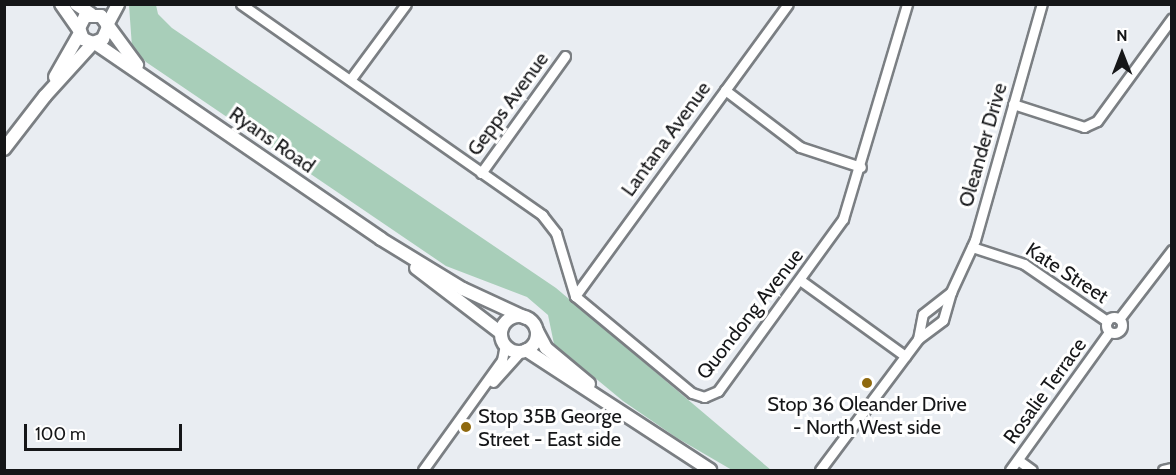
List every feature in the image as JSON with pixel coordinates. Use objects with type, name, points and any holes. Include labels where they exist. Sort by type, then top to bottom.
[{"type":"street","points":[[61,4],[79,31],[94,43]]},
{"type":"street","points":[[76,4],[95,11],[108,26]]},
{"type":"street","points":[[4,149],[45,96],[94,43],[104,39],[118,4]]},
{"type":"street","points":[[241,4],[551,225],[560,242],[575,296]]},
{"type":"street","points":[[350,80],[406,4]]},
{"type":"street","name":"Lantana Avenue","points":[[575,296],[788,4]]},
{"type":"street","name":"Quondong Avenue","points":[[575,296],[692,393],[704,397],[718,391],[843,219],[861,167],[907,4]]},
{"type":"street","name":"Oleander Drive","points":[[820,471],[918,339],[943,320],[951,292],[972,247],[1042,4]]},
{"type":"street","points":[[45,96],[79,31],[83,18],[95,11]]},
{"type":"street","points":[[1013,104],[1084,127],[1096,121],[1172,18]]},
{"type":"street","name":"Ryans Road","points":[[108,26],[142,72]]},
{"type":"street","name":"Ryans Road","points":[[94,43],[142,72],[381,238],[464,289],[526,318]]},
{"type":"street","name":"Gepps Avenue","points":[[481,173],[565,56]]},
{"type":"street","points":[[725,90],[800,147],[861,167]]},
{"type":"street","name":"Ryans Road","points":[[381,238],[503,339]]},
{"type":"street","name":"Kate Street","points":[[972,247],[1024,264],[1107,321]]},
{"type":"street","points":[[1109,332],[1107,321],[1119,319],[1172,250]]},
{"type":"street","points":[[800,280],[905,356]]},
{"type":"street","name":"Oleander Drive","points":[[918,339],[923,314],[951,292]]},
{"type":"street","points":[[423,471],[474,404],[502,360],[503,339],[509,319],[526,318],[537,331],[546,348],[637,423]]},
{"type":"street","name":"Rosalie Terrace","points":[[1010,471],[1109,332],[1119,331],[1119,319]]},
{"type":"street","points":[[474,404],[523,351],[535,342],[537,331]]},
{"type":"street","points":[[503,339],[710,471]]},
{"type":"street","points":[[1018,460],[1032,471]]},
{"type":"street","points":[[1163,471],[1172,468]]},
{"type":"green space","points":[[129,5],[156,5],[158,14],[172,28],[556,288],[771,470],[732,470],[677,438],[623,401],[554,344],[548,315],[527,297],[446,266],[146,62],[132,47]]},
{"type":"place","name":"Stop 36 Oleander Drive - North West side","points":[[867,383]]},
{"type":"place","name":"Stop 35B George Street - East side","points":[[466,427]]}]
